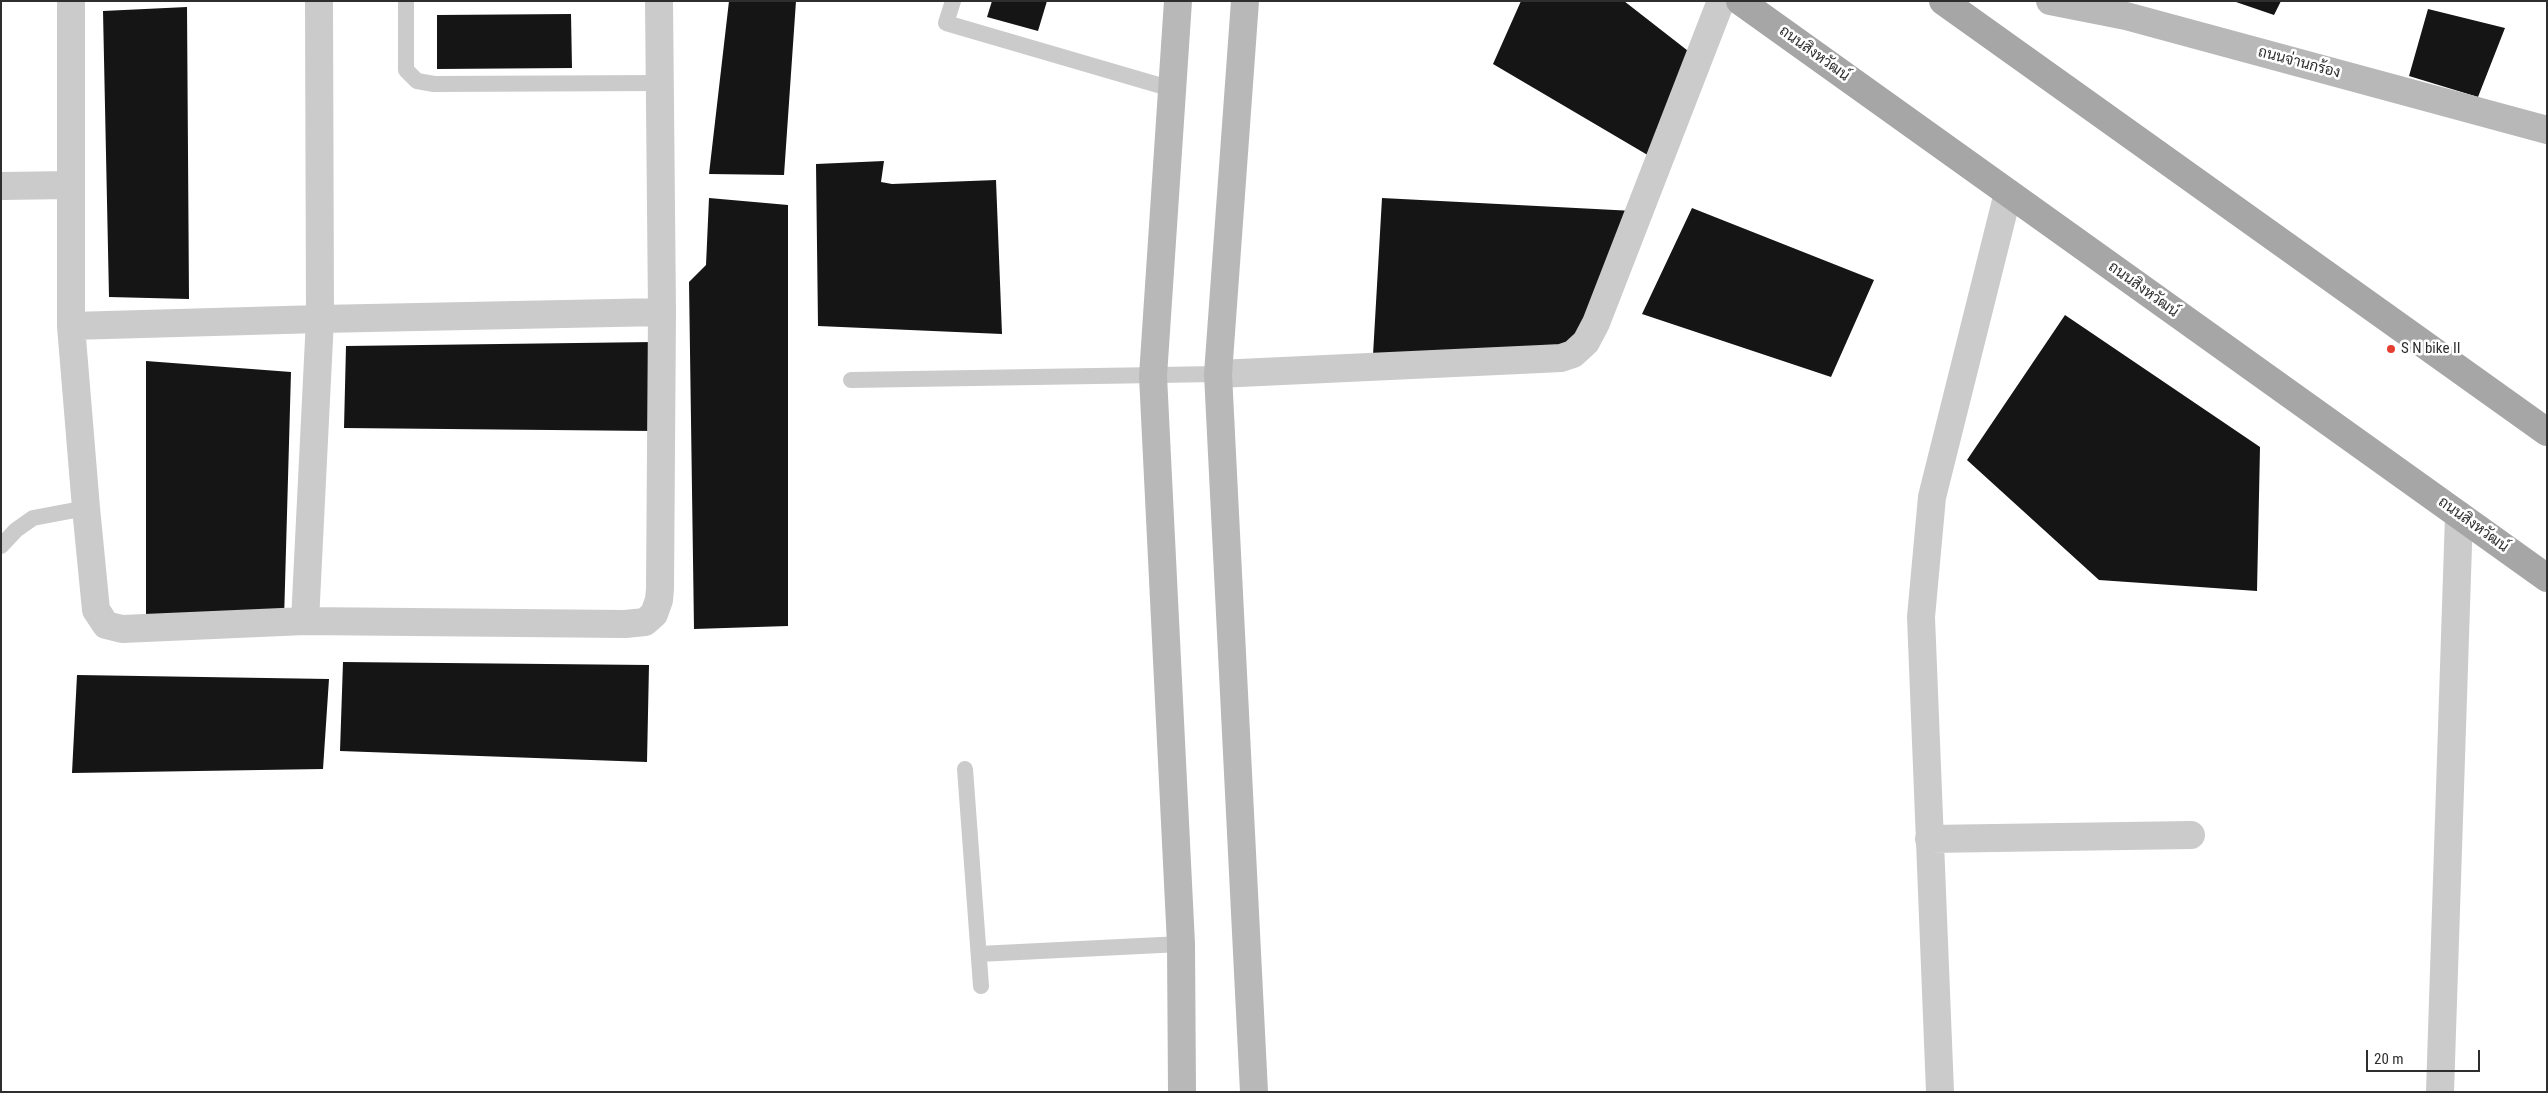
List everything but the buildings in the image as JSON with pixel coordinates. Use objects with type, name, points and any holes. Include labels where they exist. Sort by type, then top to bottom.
[{"type":"main road","name":"ถนนสิงหวัฒน์","points":[[1740,1],[2547,578]]},
{"type":"main road","points":[[1943,1],[2547,432]]},
{"type":"street","points":[[71,1],[71,326],[94,602],[98,615],[106,626],[122,629],[305,621],[626,624],[645,622],[650,619],[657,608],[660,589],[662,312],[659,1]]},
{"type":"street","points":[[305,621],[320,319],[319,1]]},
{"type":"street","points":[[1178,1],[1152,376],[1181,944],[1182,1092]]},
{"type":"street","points":[[1246,1],[1218,374],[1254,1092]]},
{"type":"street","points":[[1218,374],[1561,358],[1574,354],[1586,342],[1596,323],[1721,1]]},
{"type":"street","name":"ถนนจ่านกร้อง","points":[[2050,1],[2126,16],[2547,130]]},
{"type":"street","points":[[1,186],[71,185]]},
{"type":"street","points":[[1940,1092],[1922,617],[1932,497],[2008,193]]},
{"type":"street","points":[[71,326],[662,312]]},
{"type":"street","points":[[2440,1092],[2459,515]]},
{"type":"street","points":[[1929,839],[2191,835]]},
{"type":"lane","points":[[406,1],[406,70],[417,81],[434,84],[659,82]]},
{"type":"lane","points":[[953,1],[946,23],[1172,90]]},
{"type":"lane","points":[[851,380],[1218,374]]},
{"type":"lane","points":[[1,546],[16,530],[33,518],[86,508]]},
{"type":"lane","points":[[965,770],[981,986]]},
{"type":"lane","points":[[980,954],[1181,944]]},
{"type":"place","name":"S N bike II","points":[[2391,349]]}]
